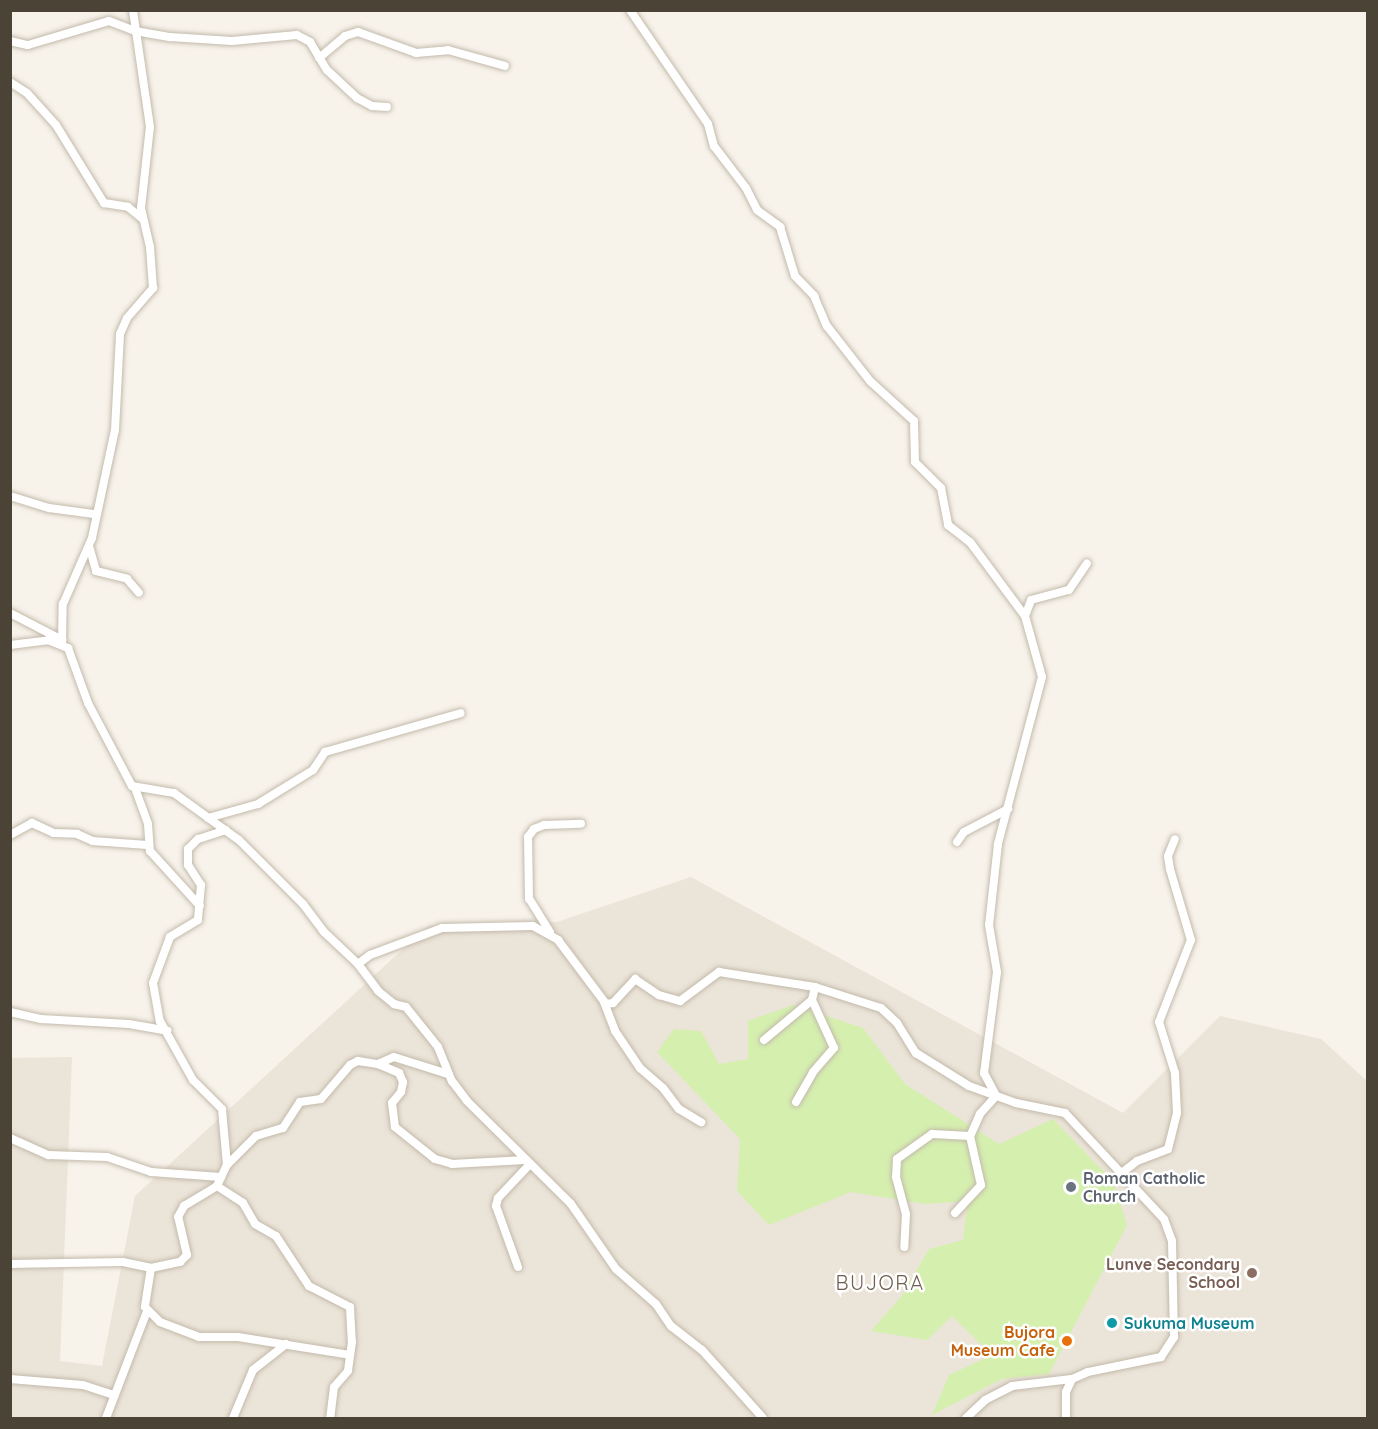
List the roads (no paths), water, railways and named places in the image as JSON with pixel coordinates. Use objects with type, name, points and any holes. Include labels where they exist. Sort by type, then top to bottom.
[{"type":"street","points":[[62,641],[66,591],[89,546],[94,514],[115,430],[120,334],[127,318],[153,288],[143,219],[141,181],[150,127],[133,10]]},
{"type":"street","points":[[630,10],[708,124],[714,146],[746,188],[757,210],[780,227],[795,276],[814,296],[827,326],[870,381],[914,421],[915,462],[941,488],[948,525],[970,542],[1025,616],[1042,681],[998,844],[989,926],[997,972],[984,1073],[996,1096]]},
{"type":"street","points":[[10,41],[28,45],[109,21],[135,31],[232,41],[297,35],[310,42],[327,70],[357,98],[372,106],[387,107]]},
{"type":"street","points":[[319,58],[345,36],[358,32],[416,53],[448,50],[505,66]]},
{"type":"street","points":[[10,82],[27,93],[56,125],[104,203],[128,207],[143,219]]},
{"type":"street","points":[[10,496],[49,508],[94,514]]},
{"type":"street","points":[[89,546],[96,571],[127,579],[139,593]]},
{"type":"street","points":[[1025,616],[1031,600],[1069,590],[1087,563]]},
{"type":"street","points":[[10,613],[62,641],[73,655],[88,703],[135,789],[148,824],[147,845],[161,867],[200,906]]},
{"type":"street","points":[[10,645],[36,640],[62,641]]},
{"type":"street","points":[[208,818],[258,804],[313,770],[325,752],[460,713]]},
{"type":"street","points":[[135,789],[174,793],[226,830],[358,964],[378,991],[394,1004],[406,1007],[432,1039],[448,1074],[467,1101],[571,1204],[616,1269],[656,1304],[676,1331],[707,1355],[764,1419]]},
{"type":"street","points":[[957,842],[964,832],[1008,809]]},
{"type":"street","points":[[10,835],[32,823],[53,833],[77,834],[93,841],[147,845]]},
{"type":"street","points":[[581,824],[544,825],[534,829],[528,837],[529,899],[550,933],[603,1002],[615,1031],[639,1068],[667,1092],[679,1110],[701,1122]]},
{"type":"street","points":[[226,830],[198,839],[188,849],[188,864],[201,885],[197,923],[174,933],[155,968],[153,993],[160,1021],[193,1080],[222,1109],[227,1164]]},
{"type":"street","points":[[1123,1172],[1137,1161],[1168,1149],[1177,1113],[1175,1073],[1159,1022],[1191,940],[1170,869],[1168,856],[1175,839]]},
{"type":"street","points":[[358,964],[370,955],[451,926],[525,925],[550,933]]},
{"type":"street","points":[[603,1002],[613,1003],[635,979],[659,995],[680,1001],[720,972],[815,987],[875,1004],[897,1023],[921,1057],[969,1086],[996,1096],[1065,1113],[1149,1198],[1170,1234],[1173,1341],[1161,1358],[1088,1372],[1072,1379],[1012,1386],[985,1400],[966,1419]]},
{"type":"street","points":[[764,1040],[812,1000],[815,987]]},
{"type":"street","points":[[796,1102],[813,1072],[834,1048],[812,1000]]},
{"type":"street","points":[[10,1012],[41,1019],[138,1025],[167,1031]]},
{"type":"street","points":[[378,1064],[398,1058],[448,1074]]},
{"type":"street","points":[[10,1264],[123,1262],[151,1268],[185,1258],[179,1213],[191,1200],[217,1186],[227,1164],[260,1134],[283,1128],[300,1102],[321,1099],[350,1065],[358,1061],[378,1064],[399,1072],[403,1082],[401,1092],[392,1103],[395,1126],[435,1159],[452,1164],[527,1162]]},
{"type":"street","points":[[956,1213],[981,1185],[970,1136],[979,1116],[996,1096]]},
{"type":"street","points":[[904,1247],[905,1207],[896,1177],[900,1155],[932,1134],[970,1136]]},
{"type":"street","points":[[10,1138],[48,1155],[101,1156],[151,1172],[221,1177]]},
{"type":"street","points":[[518,1268],[496,1206],[498,1198],[527,1162]]},
{"type":"street","points":[[217,1186],[243,1203],[255,1224],[276,1236],[309,1287],[348,1304],[350,1355],[346,1375],[334,1388],[330,1419]]},
{"type":"street","points":[[106,1419],[147,1311],[145,1289],[151,1268]]},
{"type":"street","points":[[147,1311],[160,1322],[199,1337],[238,1337],[350,1355]]},
{"type":"street","points":[[233,1419],[253,1370],[286,1344]]},
{"type":"street","points":[[10,1379],[83,1385],[114,1395]]},
{"type":"street","points":[[1066,1419],[1066,1392],[1072,1379]]},
{"type":"place","name":"Roman Catholic Church","points":[[1071,1187]]},
{"type":"place","name":"Lunve Secondary School","points":[[1252,1273]]},
{"type":"place","name":"Sukuma Museum","points":[[1112,1323]]},
{"type":"place","name":"Bujora Museum Cafe","points":[[1067,1341]]},
{"type":"district","name":"BUJORA","points":[[880,1282]]}]
